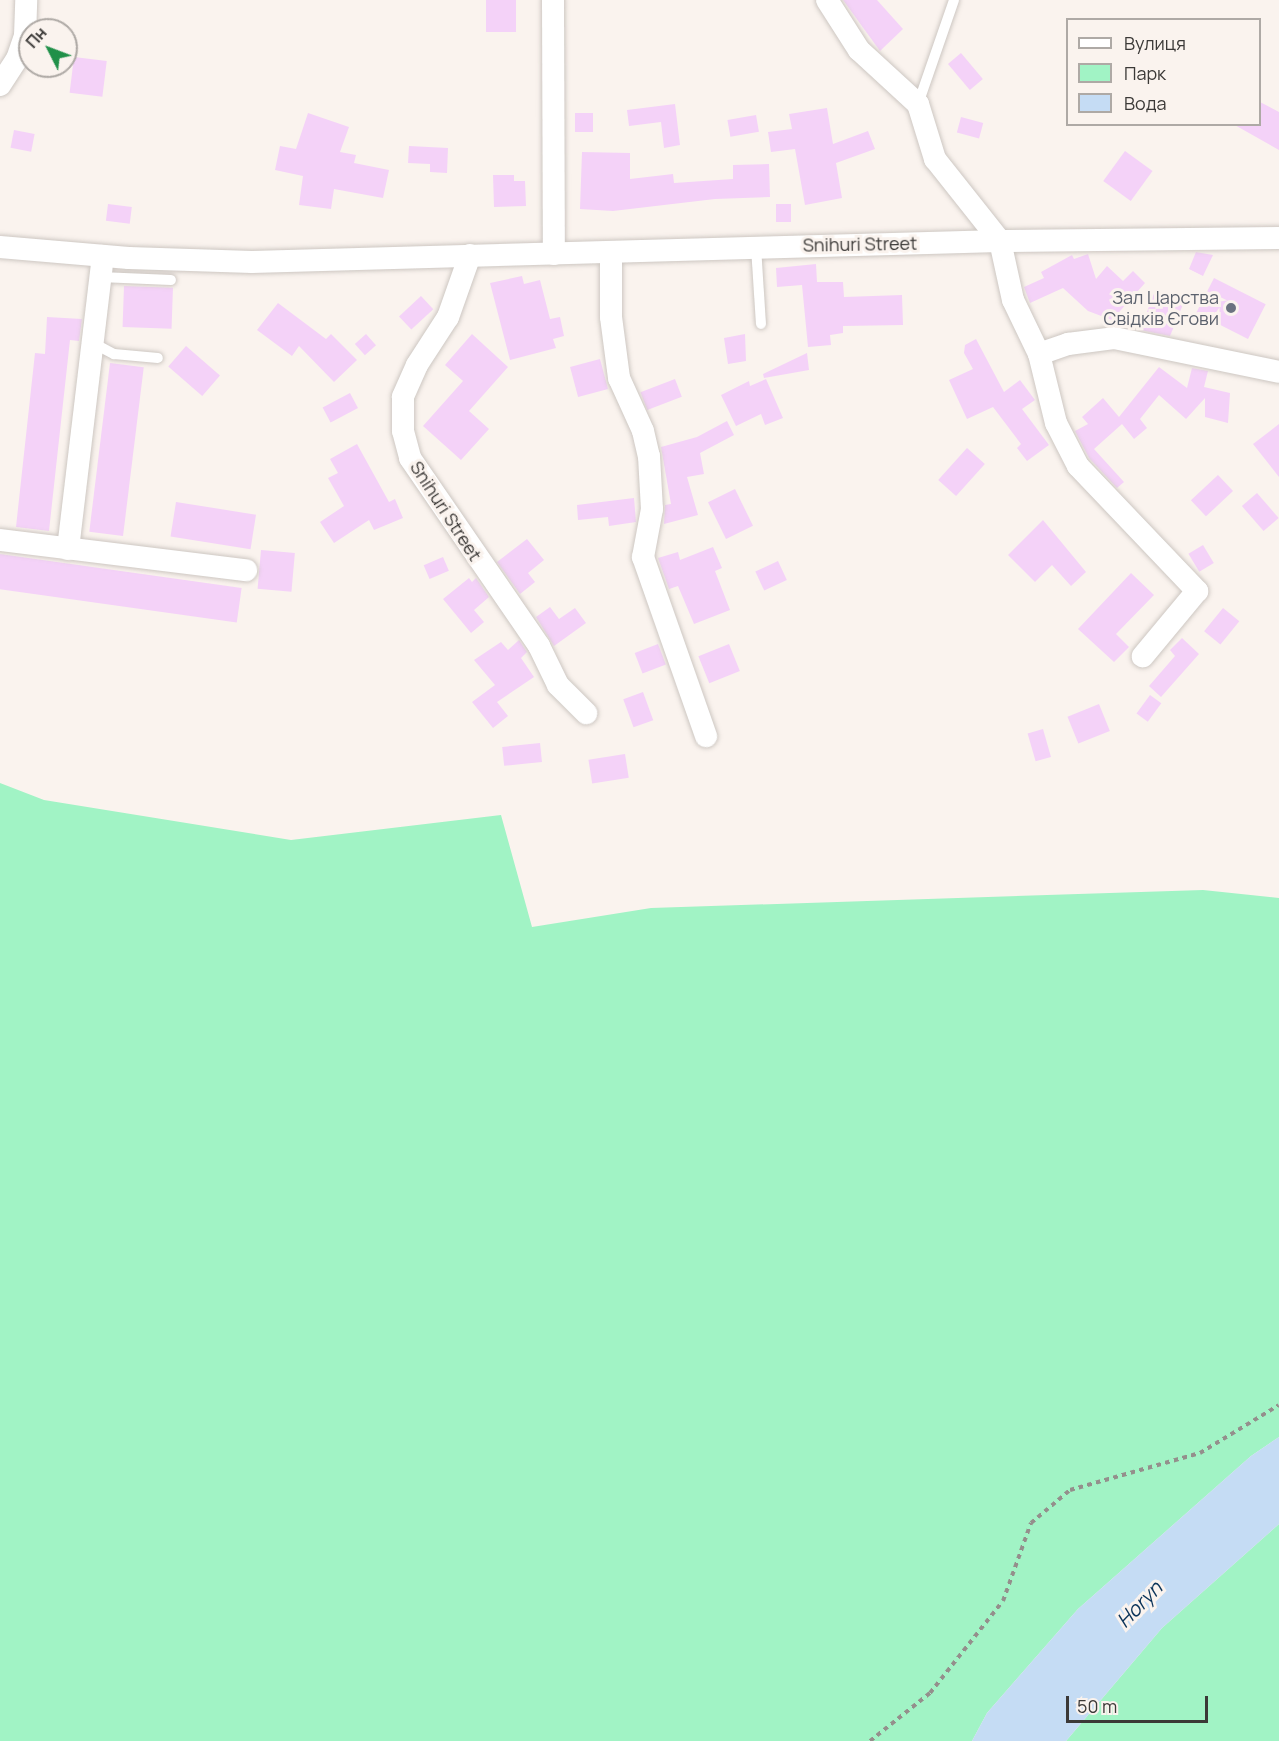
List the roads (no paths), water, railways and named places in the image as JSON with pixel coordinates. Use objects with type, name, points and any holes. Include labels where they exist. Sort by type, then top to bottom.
[{"type":"street","points":[[0,85],[17,59],[25,36],[26,0]]},
{"type":"street","points":[[553,0],[554,254]]},
{"type":"street","points":[[827,0],[859,50],[918,104],[935,159],[1000,241],[1013,300],[1039,354],[1056,423],[1077,466],[1197,591],[1143,656]]},
{"type":"street","name":"Snihuri Street","points":[[3,242],[102,266],[1000,241],[1279,238]]},
{"type":"street","points":[[611,252],[611,317],[619,378],[643,431],[649,456],[652,508],[643,557],[706,736]]},
{"type":"street","name":"Snihuri Street","points":[[470,255],[448,317],[417,364],[403,397],[403,431],[410,458],[539,646],[558,685],[586,713]]},
{"type":"street","points":[[68,549],[102,266]]},
{"type":"street","points":[[1039,354],[1068,344],[1114,338],[1279,372]]},
{"type":"street","points":[[0,540],[246,570]]},
{"type":"lane","points":[[918,104],[954,0]]},
{"type":"lane","points":[[756,247],[761,324]]},
{"type":"lane","points":[[102,266],[171,280]]},
{"type":"lane","points":[[93,343],[114,354],[158,358]]},
{"type":"water","name":"Horyn","points":[[1279,1437],[1279,1524],[1162,1628],[1066,1741],[972,1741],[987,1713],[1078,1609],[1251,1456]]},
{"type":"place","name":"Зал Царства Свідків Єгови","points":[[1231,308]]}]
